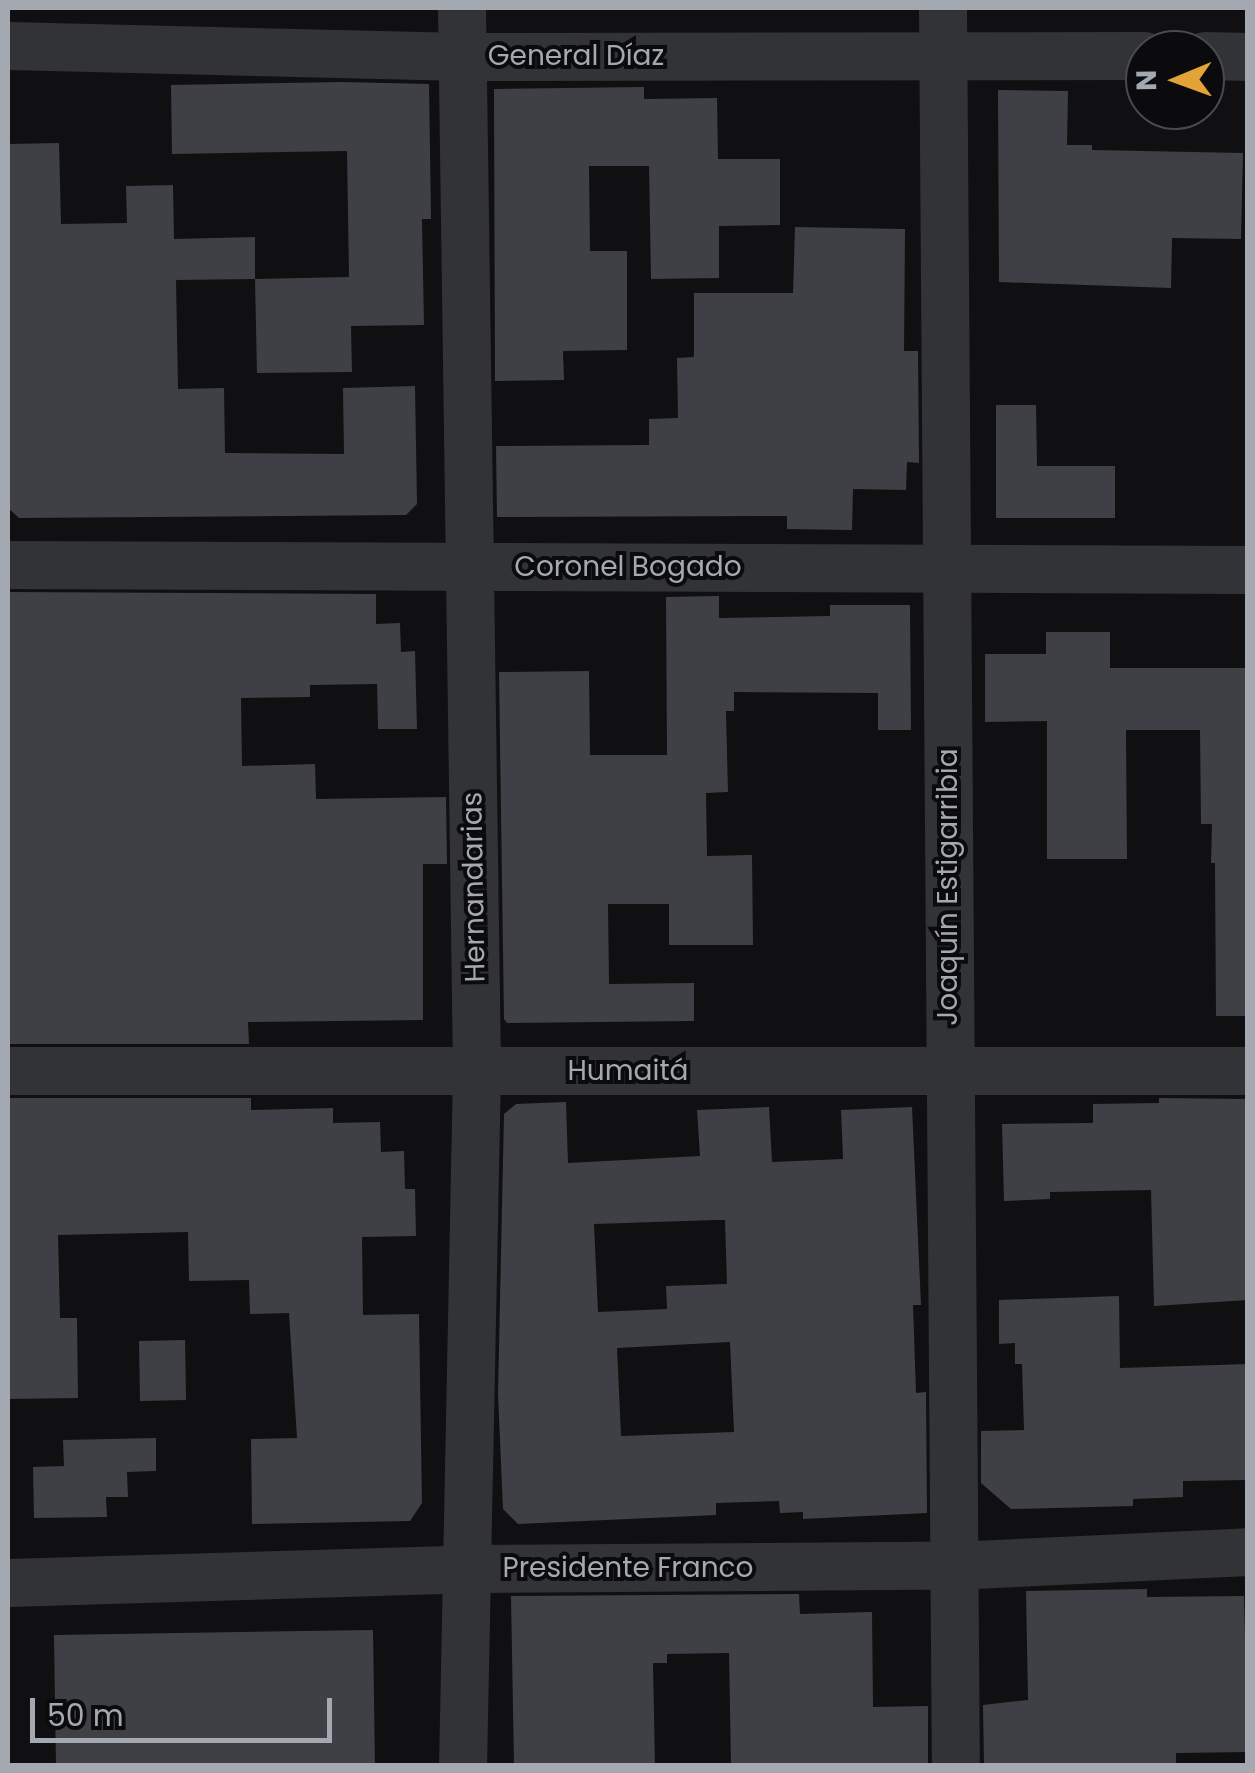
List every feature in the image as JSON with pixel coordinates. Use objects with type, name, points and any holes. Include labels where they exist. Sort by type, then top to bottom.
[{"type":"street","name":"Hernandarias","points":[[462,8],[477,1070],[462,1766]]},
{"type":"street","name":"Joaquín Estigarribia","points":[[942,8],[956,1766]]},
{"type":"street","name":"General Díaz","points":[[8,46],[462,56],[1125,56]]},
{"type":"street","name":"Coronel Bogado","points":[[8,564],[1248,570]]},
{"type":"street","name":"Humaitá","points":[[8,1070],[1248,1070]]},
{"type":"street","name":"Presidente Franco","points":[[8,1582],[467,1568],[954,1566],[1248,1552]]},
{"type":"building","points":[[429,84],[431,219],[422,219],[424,325],[351,326],[352,372],[257,373],[255,279],[349,277],[347,151],[172,154],[171,85]]},
{"type":"building","points":[[644,87],[644,99],[717,98],[718,159],[780,159],[780,225],[719,226],[719,278],[651,279],[649,166],[589,166],[590,251],[627,251],[627,350],[563,351],[564,380],[495,381],[494,89]]},
{"type":"building","points":[[998,90],[1068,91],[1067,145],[1092,145],[1092,150],[1243,153],[1241,239],[1172,238],[1171,288],[999,282]]},
{"type":"building","points":[[59,143],[61,224],[127,223],[126,186],[173,185],[174,239],[255,237],[255,279],[176,280],[178,389],[224,388],[225,453],[344,454],[343,388],[415,386],[417,504],[406,515],[19,518],[8,508],[8,144]]},
{"type":"building","points":[[795,227],[905,229],[904,351],[918,351],[919,463],[907,462],[906,490],[853,489],[852,530],[787,529],[787,516],[497,517],[496,446],[649,445],[649,419],[678,418],[677,358],[694,357],[694,293],[793,293]]},
{"type":"building","points":[[996,405],[1036,405],[1037,466],[1115,466],[1115,518],[996,518]]},
{"type":"building","points":[[8,592],[376,594],[376,624],[400,623],[401,652],[415,651],[417,729],[378,729],[377,684],[310,685],[310,697],[241,698],[242,766],[315,764],[316,799],[446,797],[447,864],[423,864],[423,1020],[248,1022],[249,1044],[8,1044]]},
{"type":"building","points":[[719,596],[719,618],[830,616],[830,605],[910,605],[911,730],[878,730],[878,693],[734,692],[734,711],[726,711],[728,792],[706,793],[707,856],[752,855],[753,945],[669,945],[669,904],[608,904],[609,984],[694,983],[694,1021],[507,1023],[499,672],[589,671],[590,755],[667,755],[666,597]]},
{"type":"building","points":[[1046,632],[1110,632],[1110,668],[1248,668],[1248,1016],[1216,1016],[1215,863],[1211,863],[1212,824],[1201,824],[1200,730],[1126,730],[1127,859],[1047,859],[1047,721],[985,722],[985,654],[1046,654]]},
{"type":"building","points":[[8,1098],[251,1098],[251,1110],[333,1108],[333,1123],[380,1122],[381,1152],[404,1151],[405,1189],[415,1189],[416,1236],[362,1237],[363,1315],[419,1314],[422,1503],[410,1521],[252,1524],[251,1439],[297,1438],[289,1313],[250,1314],[249,1280],[189,1281],[188,1232],[58,1235],[60,1318],[77,1318],[78,1398],[8,1399]]},
{"type":"building","points":[[1159,1098],[1248,1099],[1248,1300],[1154,1306],[1151,1190],[1050,1192],[1050,1199],[1004,1201],[1002,1124],[1093,1123],[1093,1104],[1159,1103]]},
{"type":"building","points":[[566,1102],[568,1163],[700,1156],[697,1110],[769,1107],[772,1162],[843,1159],[841,1110],[912,1107],[921,1305],[913,1305],[916,1393],[926,1392],[927,1513],[803,1519],[803,1512],[780,1513],[779,1501],[716,1503],[716,1515],[518,1524],[503,1509],[498,1394],[504,1114],[516,1104]],"holes":[[[725,1220],[727,1284],[666,1286],[667,1309],[598,1312],[594,1224]],[[730,1342],[734,1432],[621,1436],[617,1348]]]},
{"type":"building","points":[[1119,1296],[1120,1368],[1248,1364],[1248,1480],[1183,1481],[1183,1497],[1133,1499],[1133,1506],[1011,1509],[981,1483],[981,1431],[1024,1430],[1022,1364],[1015,1364],[1015,1343],[999,1344],[999,1300]]},
{"type":"building","points":[[185,1340],[186,1400],[140,1401],[139,1341]]},
{"type":"building","points":[[156,1438],[156,1471],[127,1472],[128,1497],[106,1497],[107,1517],[34,1518],[33,1467],[64,1466],[63,1440]]},
{"type":"building","points":[[1147,1589],[1147,1597],[1244,1596],[1248,1752],[1176,1753],[1176,1766],[984,1766],[983,1705],[1028,1700],[1026,1591]]},
{"type":"building","points":[[799,1594],[800,1614],[872,1612],[873,1707],[928,1706],[928,1766],[731,1766],[729,1653],[667,1654],[667,1663],[653,1663],[655,1766],[514,1766],[511,1596]]},
{"type":"building","points":[[373,1630],[375,1766],[56,1766],[54,1635]]}]
